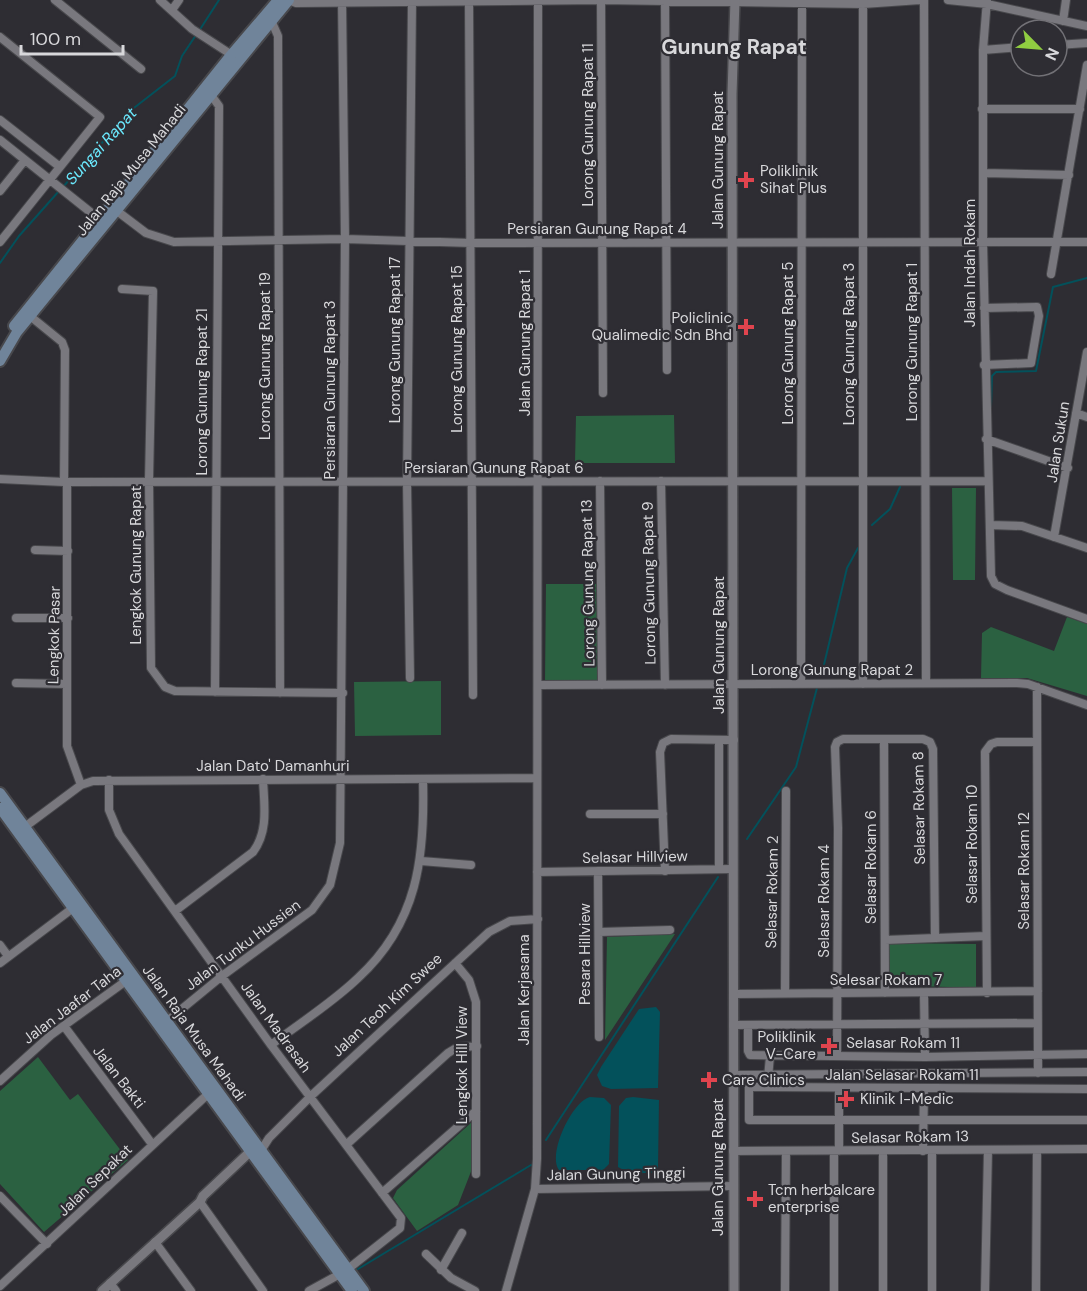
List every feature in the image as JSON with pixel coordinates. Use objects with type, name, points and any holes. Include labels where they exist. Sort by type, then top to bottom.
[{"type":"main road","name":"Jalan Raja Musa Mahadi","points":[[0,346],[24,312],[235,57],[278,0]]},
{"type":"main road","name":"Jalan Raja Musa Mahadi","points":[[0,361],[30,316],[211,95],[235,57],[289,0]]},
{"type":"main road","points":[[92,241],[100,228],[99,219],[105,220],[116,212]]},
{"type":"main road","name":"Jalan Raja Musa Mahadi","points":[[0,793],[21,829],[130,978],[208,1094],[255,1152],[344,1272],[364,1291]]},
{"type":"main road","name":"Jalan Raja Musa Mahadi","points":[[0,808],[21,829]]},
{"type":"main road","name":"Jalan Raja Musa Mahadi","points":[[130,978],[167,1021],[255,1152]]},
{"type":"main road","name":"Jalan Raja Musa Mahadi","points":[[344,1272],[352,1291]]},
{"type":"street","points":[[55,0],[141,69]]},
{"type":"street","points":[[160,0],[204,38],[235,57]]},
{"type":"street","points":[[172,10],[179,0]]},
{"type":"street","points":[[289,0],[296,3],[600,0],[862,4],[922,0]]},
{"type":"street","name":"Jalan Gunung Rapat 1","points":[[538,0],[538,685]]},
{"type":"street","name":"Lorong Gunung Rapat 11","points":[[600,0],[603,393]]},
{"type":"street","name":"Lorong Gunung Rapat 1","points":[[922,0],[926,683]]},
{"type":"street","points":[[948,0],[1005,4],[1053,18]]},
{"type":"street","points":[[1063,18],[1066,0]]},
{"type":"street","name":"Persiaran Gunung Rapat 3","points":[[342,1],[345,239],[343,779]]},
{"type":"street","points":[[665,1],[667,370]]},
{"type":"street","name":"Jalan Gunung Rapat","points":[[734,1291],[732,94],[735,1]]},
{"type":"street","name":"Lorong Gunung Rapat 17","points":[[410,678],[407,482],[412,2]]},
{"type":"street","name":"Lorong Gunung Rapat 15","points":[[469,2],[473,695]]},
{"type":"street","name":"Lorong Gunung Rapat 5","points":[[801,684],[805,2]]},
{"type":"street","name":"Jalan Indah Rokam","points":[[987,2],[982,109],[984,365],[991,576],[995,584],[1007,590],[1087,619]]},
{"type":"street","name":"Lorong Gunung Rapat 3","points":[[862,4],[863,684]]},
{"type":"street","name":"Lorong Gunung Rapat 19","points":[[271,20],[278,36],[280,693]]},
{"type":"street","points":[[1069,22],[1087,26]]},
{"type":"street","points":[[0,37],[100,117],[0,242]]},
{"type":"street","points":[[1069,44],[1087,43]]},
{"type":"street","points":[[983,50],[1009,48]]},
{"type":"street","points":[[1051,274],[1070,175],[1087,65]]},
{"type":"street","name":"Lorong Gunung Rapat 21","points":[[211,95],[219,106],[215,692]]},
{"type":"street","points":[[982,109],[1080,109]]},
{"type":"street","points":[[0,120],[60,167]]},
{"type":"street","points":[[0,140],[99,219]]},
{"type":"street","points":[[0,190],[25,160]]},
{"type":"street","points":[[983,173],[1070,175]]},
{"type":"street","name":"Persiaran Gunung Rapat 4","points":[[116,212],[146,233],[161,240],[174,242],[345,239],[471,243],[538,241],[1087,242]]},
{"type":"street","name":"Lengkok Gunung Rapat","points":[[122,289],[153,291],[149,480],[151,668],[165,687],[175,691],[343,693]]},
{"type":"street","points":[[984,308],[1037,307],[1039,309],[1032,361],[1025,365],[984,365]]},
{"type":"street","name":"Lengkok Pasar","points":[[30,316],[62,342],[65,350],[65,482],[68,551],[67,746],[81,785]]},
{"type":"street","name":"Jalan Sukun","points":[[1054,537],[1087,352]]},
{"type":"street","points":[[1076,413],[1087,417]]},
{"type":"street","points":[[986,439],[1068,468]]},
{"type":"street","name":"Persiaran Gunung Rapat 6","points":[[0,478],[65,482],[149,480],[801,483],[988,481]]},
{"type":"street","name":"Lorong Gunung Rapat 13","points":[[600,481],[602,685]]},
{"type":"street","name":"Lorong Gunung Rapat 9","points":[[661,481],[665,685]]},
{"type":"street","points":[[990,525],[1022,526],[1087,548]]},
{"type":"street","points":[[35,550],[68,551]]},
{"type":"street","points":[[16,618],[68,618]]},
{"type":"street","points":[[16,683],[67,684]]},
{"type":"street","name":"Lorong Gunung Rapat 2","points":[[538,685],[1017,683],[1037,687],[1087,705]]},
{"type":"street","name":"Jalan Kerjasama","points":[[506,1291],[535,1189],[538,685]]},
{"type":"street","name":"Selasar Rokam 12","points":[[1037,687],[1038,1073]]},
{"type":"street","points":[[664,871],[660,752],[663,743],[671,739],[734,740]]},
{"type":"street","name":"Selasar Rokam 8","points":[[835,747],[837,742],[843,739],[923,739],[930,742],[933,749],[935,938]]},
{"type":"street","points":[[719,740],[719,869]]},
{"type":"street","name":"Selasar Rokam 6","points":[[884,740],[885,993]]},
{"type":"street","name":"Selasar Rokam 10","points":[[987,993],[985,752],[991,744],[997,742],[1037,742]]},
{"type":"street","name":"Selasar Rokam 4","points":[[835,747],[838,828],[837,1056]]},
{"type":"street","points":[[175,910],[248,856],[260,843],[264,823],[263,778]]},
{"type":"street","name":"Jalan Dato' Damanhuri","points":[[21,829],[81,785],[93,781],[263,778],[423,780],[536,778]]},
{"type":"street","name":"Jalan Tunku Hussien","points":[[167,1021],[222,976],[307,915],[330,885],[340,843],[343,779]]},
{"type":"street","name":"Jalan Madrasah","points":[[109,780],[108,800],[112,822],[271,1045],[401,1218],[400,1228],[344,1272],[309,1291]]},
{"type":"street","points":[[271,1045],[359,978],[392,939],[416,886],[421,861],[423,780]]},
{"type":"street","name":"Selasar Rokam 2","points":[[785,993],[786,791]]},
{"type":"street","points":[[590,814],[663,814]]},
{"type":"street","points":[[421,861],[471,864]]},
{"type":"street","name":"Selasar Hillview","points":[[537,872],[733,869]]},
{"type":"street","name":"Pesara Hillview","points":[[598,871],[599,1037]]},
{"type":"street","points":[[0,963],[77,905]]},
{"type":"street","name":"Jalan Teoh Kim Swee","points":[[255,1152],[311,1096],[455,963],[500,925],[510,921],[538,919]]},
{"type":"street","points":[[600,932],[670,930]]},
{"type":"street","points":[[885,940],[986,936]]},
{"type":"street","points":[[0,945],[8,956]]},
{"type":"street","name":"Lengkok Hill View","points":[[455,963],[474,991],[477,1046],[476,1174]]},
{"type":"street","name":"Jalan Jaafar Taha","points":[[0,1081],[64,1026],[130,978]]},
{"type":"street","name":"Selesar Rokam 7","points":[[733,994],[924,994],[1038,991]]},
{"type":"street","points":[[924,994],[925,1057]]},
{"type":"street","points":[[733,1025],[1037,1023]]},
{"type":"street","name":"Selasar Rokam 11","points":[[748,1025],[750,1055],[925,1057],[1087,1054]]},
{"type":"street","name":"Jalan Bakti","points":[[64,1026],[152,1144]]},
{"type":"street","points":[[347,1144],[448,1053],[458,1047],[477,1046]]},
{"type":"street","points":[[770,1056],[768,1087],[749,1087],[749,1120],[840,1122],[925,1119],[1087,1120]]},
{"type":"street","name":"Selasar Rokam 11","points":[[734,1075],[1087,1072]]},
{"type":"street","points":[[977,1073],[978,1089]]},
{"type":"street","name":"Jalan Selasar Rokam 11","points":[[768,1087],[1087,1089]]},
{"type":"street","points":[[834,1291],[837,1151],[840,1122],[839,1088]]},
{"type":"street","points":[[923,1150],[924,1089]]},
{"type":"street","name":"Jalan Sepakat","points":[[0,1286],[208,1094]]},
{"type":"street","points":[[382,1193],[476,1111]]},
{"type":"street","name":"Selasar Rokam 13","points":[[733,1151],[883,1152],[1087,1149]]},
{"type":"street","points":[[985,1291],[988,1150]]},
{"type":"street","points":[[1036,1150],[1036,1291]]},
{"type":"street","points":[[785,1291],[786,1151]]},
{"type":"street","points":[[932,1151],[932,1291]]},
{"type":"street","points":[[102,1291],[113,1287],[155,1242],[255,1152]]},
{"type":"street","points":[[883,1152],[883,1291]]},
{"type":"street","name":"Jalan Gunung Tinggi","points":[[535,1189],[734,1186]]},
{"type":"street","points":[[0,1196],[47,1244]]},
{"type":"street","points":[[200,1202],[263,1291]]},
{"type":"street","points":[[441,1270],[462,1233]]},
{"type":"street","points":[[155,1242],[191,1291]]},
{"type":"street","points":[[426,1254],[441,1270],[475,1291]]},
{"type":"green space","points":[[674,415],[675,463],[575,463],[576,416]]},
{"type":"green space","points":[[952,488],[976,488],[975,580],[953,580]]},
{"type":"green space","points":[[546,584],[598,584],[598,681],[545,681]]},
{"type":"green space","points":[[1067,617],[1087,624],[1087,696],[1027,678],[981,678],[982,633],[991,627],[1054,651]]},
{"type":"green space","points":[[441,681],[441,735],[355,736],[354,682]]},
{"type":"green space","points":[[675,934],[605,1040],[607,937]]},
{"type":"green space","points":[[889,943],[976,944],[976,988],[889,985]]},
{"type":"green space","points":[[38,1057],[70,1100],[78,1094],[128,1160],[44,1232],[0,1184],[0,1091]]},
{"type":"green space","points":[[473,1121],[472,1169],[458,1205],[417,1231],[393,1198],[397,1190]]},
{"type":"water","points":[[656,1007],[660,1012],[658,1088],[611,1089],[602,1086],[597,1075],[639,1009]]},
{"type":"water","points":[[590,1097],[604,1098],[611,1105],[609,1164],[603,1170],[559,1170],[556,1153],[563,1129],[576,1108]]},
{"type":"water","points":[[626,1098],[659,1100],[658,1168],[654,1173],[629,1173],[618,1167],[619,1106]]},
{"type":"waterway","name":"Sungai Rapat","points":[[199,31],[219,0]]},
{"type":"waterway","name":"Sungai Rapat","points":[[63,187],[130,111],[175,76],[182,56],[196,35]]},
{"type":"waterway","name":"Sungai Rapat","points":[[0,263],[19,236],[59,191]]},
{"type":"waterway","points":[[991,407],[992,376],[996,372],[1036,371],[1053,287],[1087,278]]},
{"type":"waterway","points":[[872,525],[890,509],[900,487]]},
{"type":"waterway","points":[[822,673],[847,568],[858,548]]},
{"type":"waterway","points":[[747,839],[796,767],[817,688]]},
{"type":"waterway","points":[[546,1140],[718,877]]},
{"type":"waterway","points":[[358,1269],[531,1165]]},
{"type":"place","name":"Poliklinik Sihat Plus","points":[[746,180]]},
{"type":"place","name":"Policlinic Qualimedic Sdn Bhd","points":[[746,327]]},
{"type":"place","name":"Poliklinik V-Care","points":[[829,1046]]},
{"type":"place","name":"Care Clinics","points":[[709,1080]]},
{"type":"place","name":"Klinik I-Medic","points":[[846,1099]]},
{"type":"place","name":"Tcm herbalcare enterprise","points":[[755,1199]]},
{"type":"district","name":"Gunung Rapat","points":[[734,47]]}]
